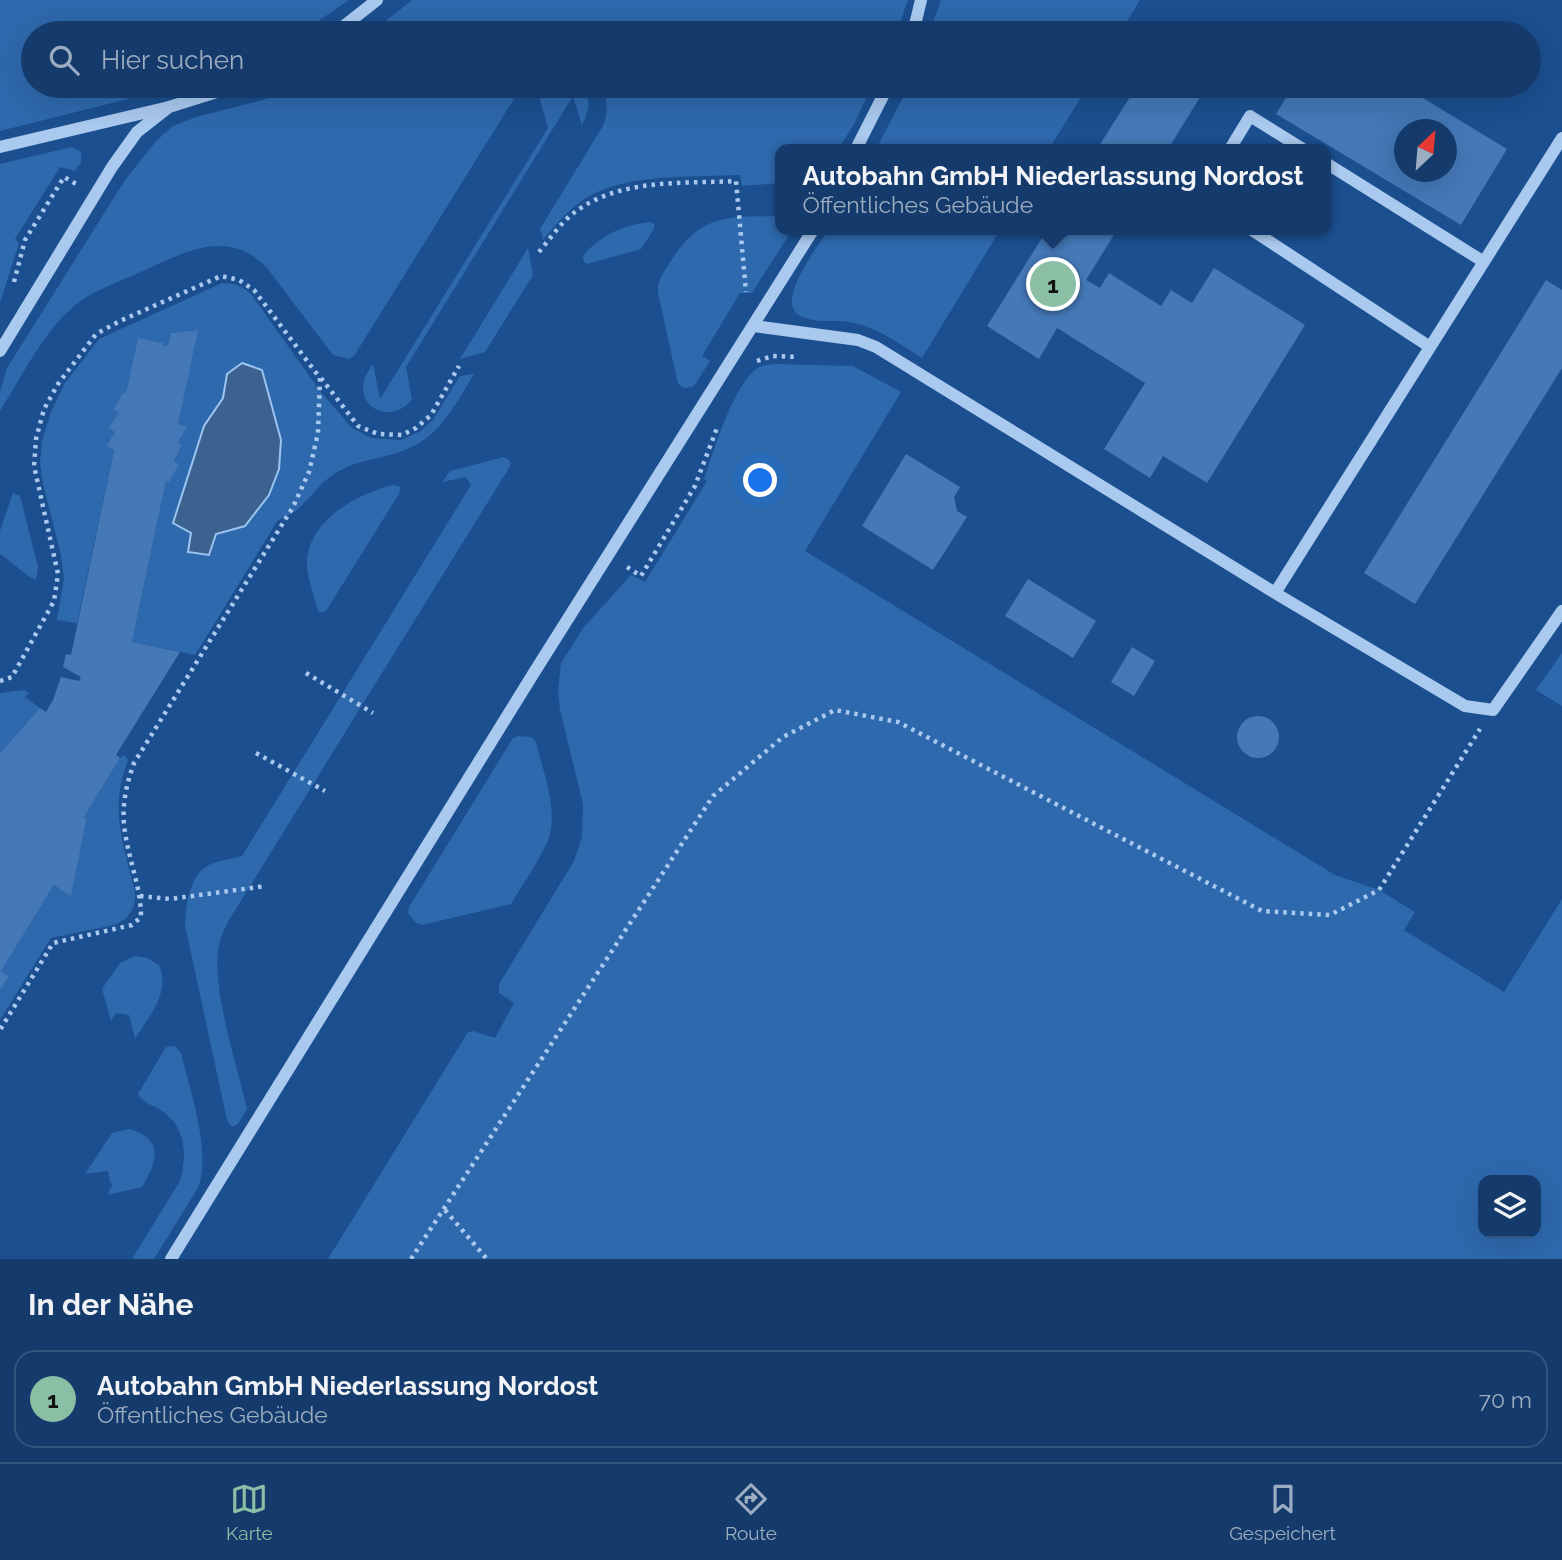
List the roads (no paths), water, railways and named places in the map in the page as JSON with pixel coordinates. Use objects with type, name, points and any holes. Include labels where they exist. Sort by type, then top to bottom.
[{"type":"lane","points":[[350,21],[377,0]]},
{"type":"lane","points":[[916,21],[921,0]]},
{"type":"lane","points":[[0,147],[198,98]]},
{"type":"lane","points":[[859,144],[882,98]]},
{"type":"lane","points":[[0,351],[137,132],[170,107]]},
{"type":"lane","points":[[1233,144],[1250,116],[1295,144]]},
{"type":"lane","points":[[1275,593],[1562,138]]},
{"type":"lane","points":[[1331,166],[1484,262]]},
{"type":"lane","points":[[171,1259],[810,235]]},
{"type":"lane","points":[[1260,235],[1430,347]]},
{"type":"lane","points":[[754,326],[858,341],[876,347],[1275,593],[1465,706],[1493,710],[1562,611]]},
{"type":"place","name":"Autobahn GmbH Niederlassung Nordost","points":[[1053,284]]}]
